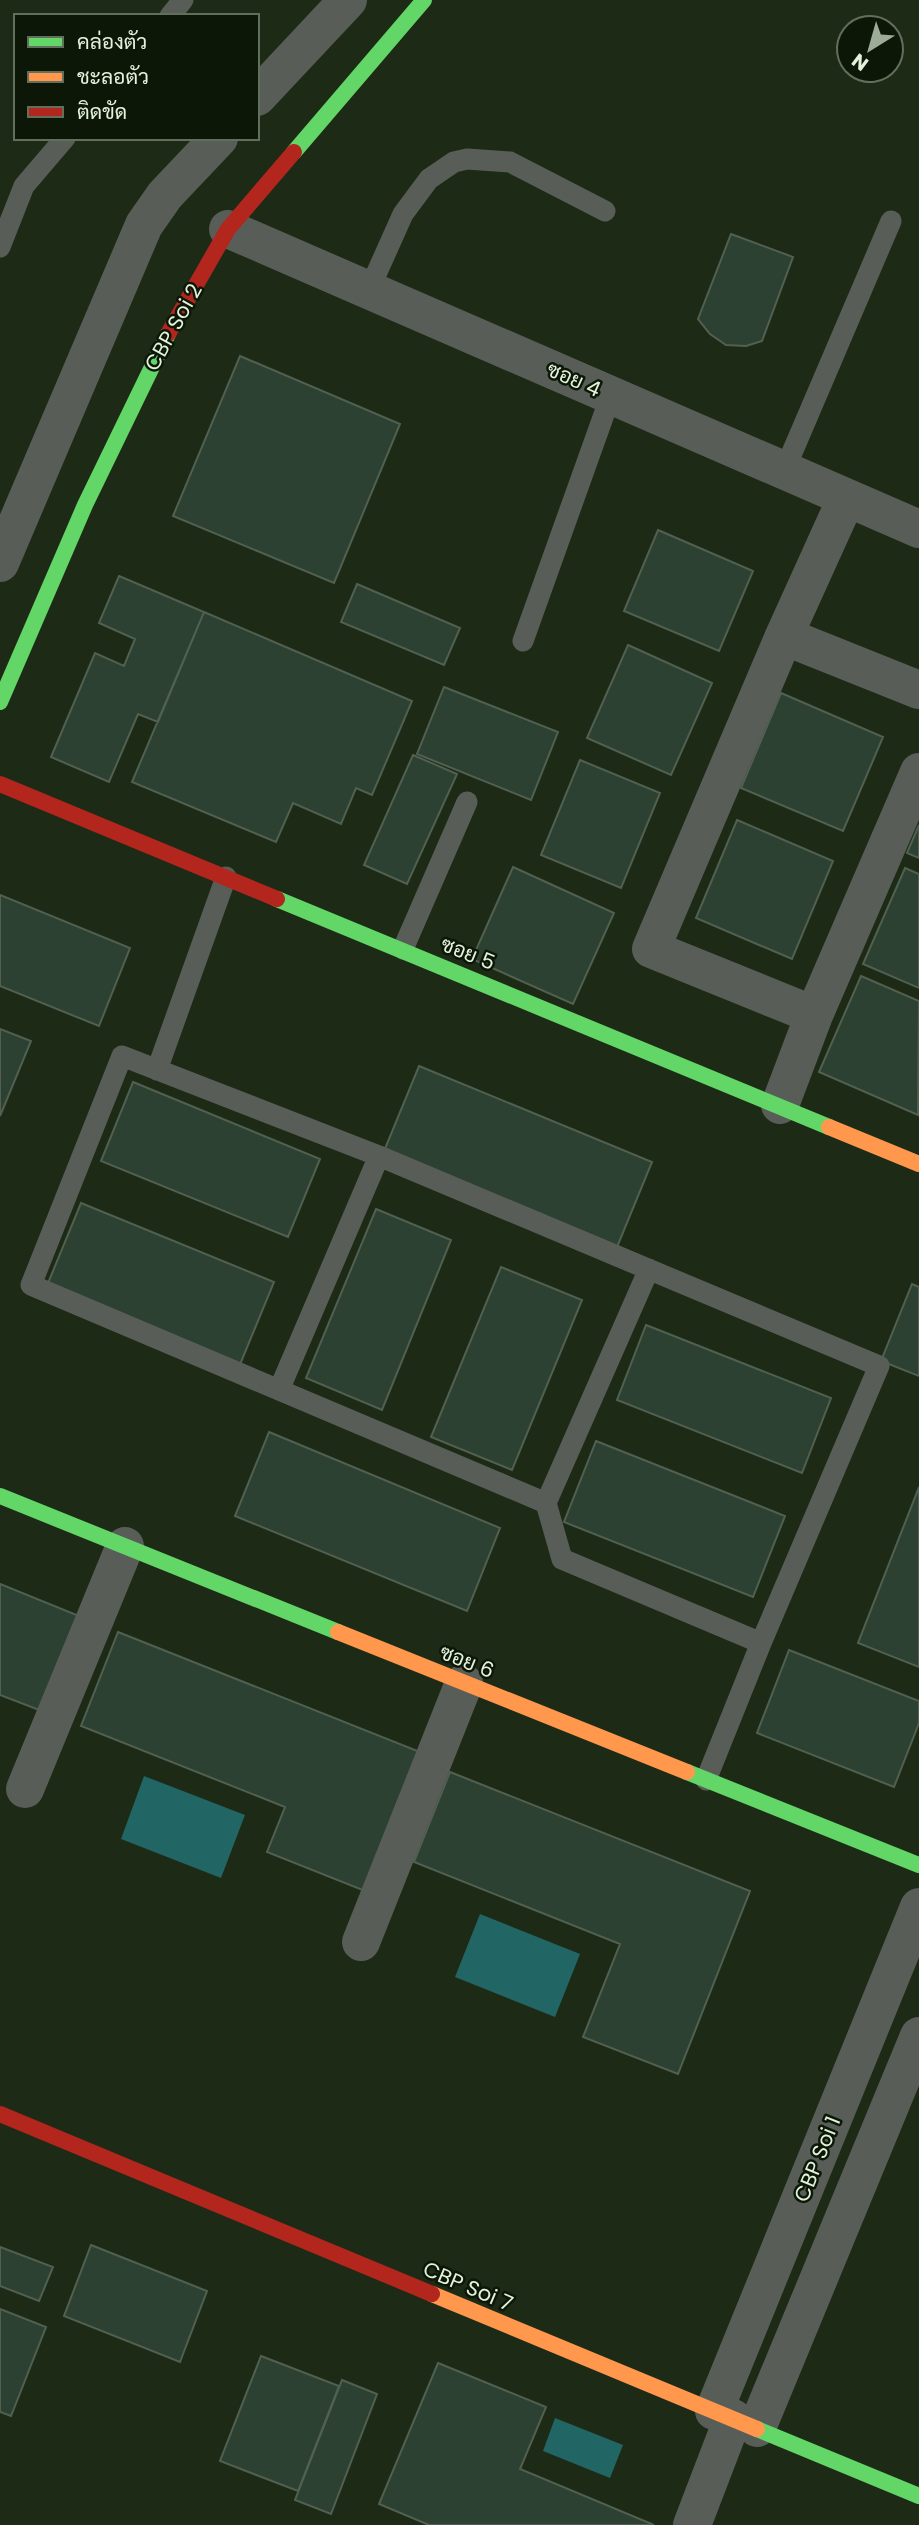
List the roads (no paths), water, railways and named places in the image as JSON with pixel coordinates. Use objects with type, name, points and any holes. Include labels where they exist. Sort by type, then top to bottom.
[{"type":"street","points":[[259,95],[348,0]]},
{"type":"street","name":"CBP Soi 2","points":[[0,702],[85,505],[160,345],[228,229],[424,0]]},
{"type":"street","points":[[0,562],[144,225],[165,195],[217,140]]},
{"type":"street","name":"ซอย 4","points":[[228,229],[919,529]]},
{"type":"street","points":[[814,1014],[651,949],[784,636],[846,499]]},
{"type":"street","points":[[784,636],[919,690]]},
{"type":"street","points":[[780,1105],[814,1014],[919,772]]},
{"type":"street","name":"ซอย 5","points":[[0,784],[919,1164]]},
{"type":"street","name":"ซอย 6","points":[[0,1496],[919,1865]]},
{"type":"street","points":[[25,1790],[125,1546]]},
{"type":"street","points":[[361,1942],[464,1683]]},
{"type":"street","name":"CBP Soi 1","points":[[735,2419],[919,1906]]},
{"type":"street","points":[[692,2525],[735,2419],[919,2038]]},
{"type":"street","name":"CBP Soi 7","points":[[0,2114],[919,2496]]},
{"type":"lane","points":[[172,14],[183,0]]},
{"type":"lane","points":[[0,247],[24,186],[63,140]]},
{"type":"lane","points":[[369,290],[403,214],[429,179],[454,162],[467,159],[510,162],[605,211]]},
{"type":"lane","points":[[785,469],[891,221]]},
{"type":"lane","points":[[523,641],[611,395]]},
{"type":"lane","points":[[403,949],[467,802]]},
{"type":"lane","points":[[157,1070],[226,877]]},
{"type":"lane","points":[[546,1503],[31,1285],[122,1056],[379,1156],[879,1367],[761,1643],[706,1780]]},
{"type":"lane","points":[[279,1390],[379,1156]]},
{"type":"lane","points":[[649,1269],[546,1503],[562,1559],[761,1643]]},
{"type":"water","points":[[144,1776],[245,1815],[221,1878],[121,1839]]},
{"type":"water","points":[[480,1914],[580,1954],[555,2017],[455,1977]]},
{"type":"water","points":[[555,2418],[623,2445],[610,2478],[543,2451]]}]
